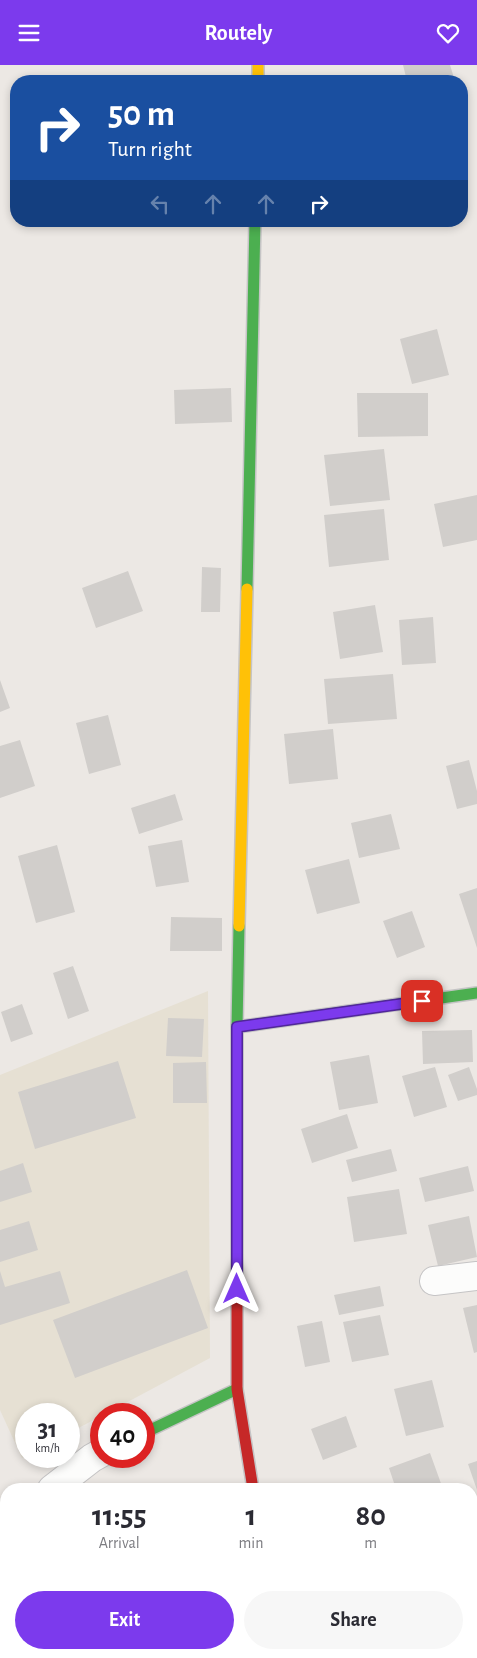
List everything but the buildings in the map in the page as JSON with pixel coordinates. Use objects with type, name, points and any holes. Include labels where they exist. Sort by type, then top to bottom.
[{"type":"street","points":[[252,1483],[237,1389],[237,1027],[255,227]]},
{"type":"street","points":[[237,1027],[477,993]]},
{"type":"street","points":[[434,1281],[477,1275]]},
{"type":"street","points":[[155,1428],[237,1389]]},
{"type":"street","points":[[60,1483],[90,1460]]},
{"type":"shaded area","points":[[208,991],[210,1358],[126,1403],[90,1403],[90,1422],[80,1427],[80,1403],[15,1403],[15,1443],[0,1410],[0,1075]]},
{"type":"traffic: fast","points":[[247,589],[255,227]]},
{"type":"traffic: fast","points":[[237,1298],[239,926]]},
{"type":"traffic: fast","points":[[237,1027],[477,993]]},
{"type":"traffic: fast","points":[[155,1428],[237,1389]]},
{"type":"traffic: slow","points":[[258,65],[258,75]]},
{"type":"traffic: slow","points":[[239,926],[247,589]]},
{"type":"traffic: jam","points":[[237,1298],[237,1389],[252,1483]]},
{"type":"route","points":[[237,1289],[237,1027],[422,1001]]}]
